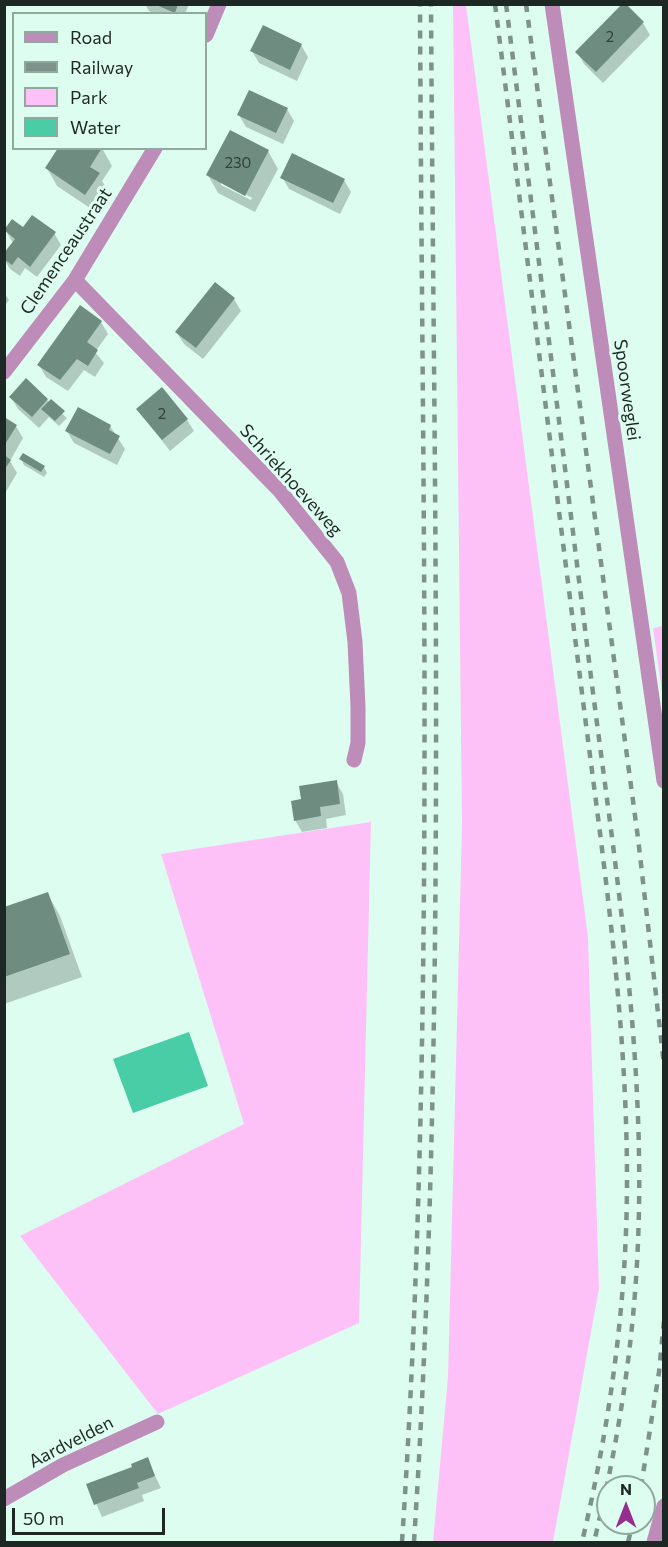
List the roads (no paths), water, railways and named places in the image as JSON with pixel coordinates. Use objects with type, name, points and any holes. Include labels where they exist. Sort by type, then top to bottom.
[{"type":"street","points":[[207,33],[219,4]]},
{"type":"street","name":"Spoorweglei","points":[[552,4],[663,781]]},
{"type":"street","name":"Clemenceaustraat","points":[[4,372],[75,280],[154,150]]},
{"type":"street","name":"Schriekhoeveweg","points":[[75,280],[280,491],[337,562],[349,593],[355,642],[358,743],[354,760]]},
{"type":"street","name":"Aardvelden","points":[[4,1499],[63,1465],[157,1422]]},
{"type":"street","points":[[654,1542],[663,1506]]},
{"type":"water","points":[[189,1032],[208,1086],[133,1113],[113,1059]]},
{"type":"railway","points":[[402,1542],[413,1350],[423,966],[424,581],[420,4]]},
{"type":"railway","points":[[414,1542],[424,1350],[435,966],[436,582],[431,4]]},
{"type":"railway","points":[[495,4],[603,855],[617,985],[626,1115],[626,1226],[620,1317],[609,1408],[582,1542]]},
{"type":"railway","points":[[506,4],[626,951],[637,1097],[638,1242],[633,1318],[624,1394],[594,1542]]},
{"type":"railway","points":[[526,4],[638,838],[664,1065]]},
{"type":"railway","points":[[643,1475],[659,1372],[664,1321]]},
{"type":"railway","points":[[628,1542],[630,1535]]}]
